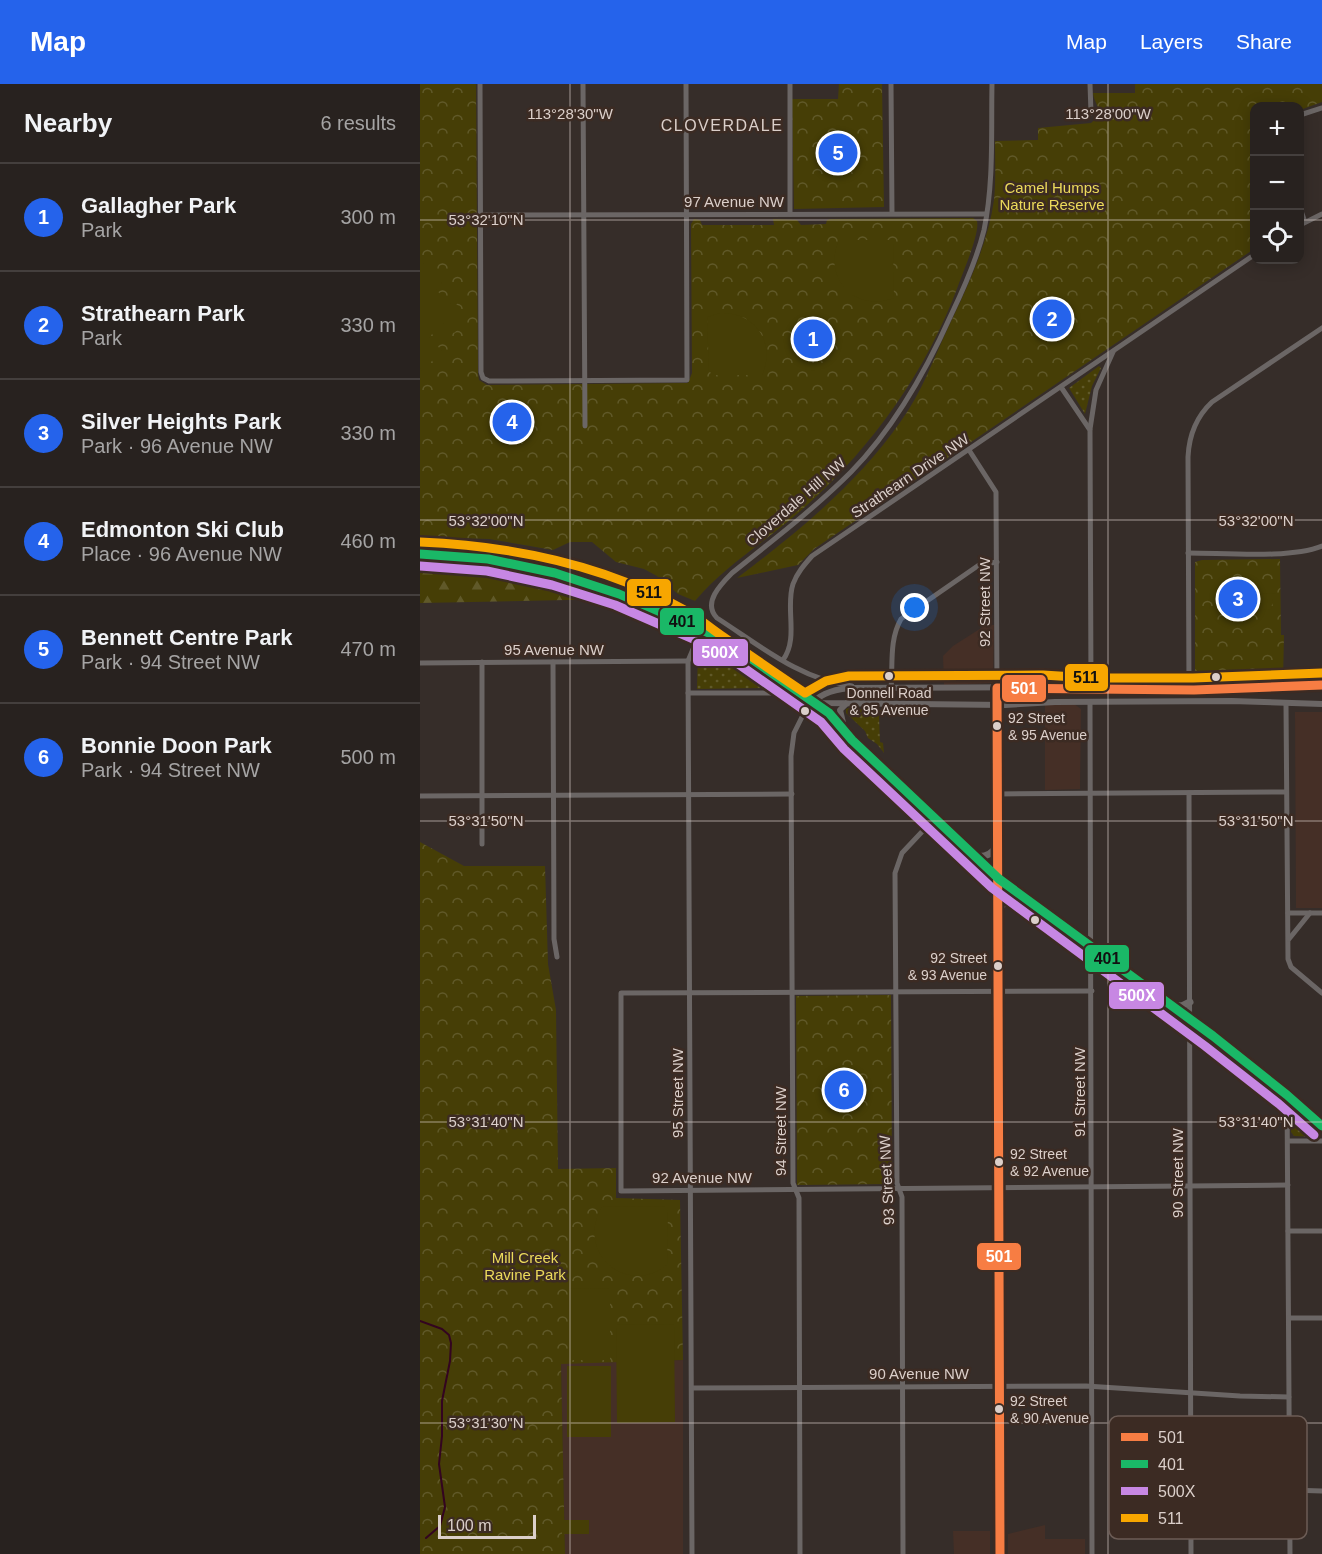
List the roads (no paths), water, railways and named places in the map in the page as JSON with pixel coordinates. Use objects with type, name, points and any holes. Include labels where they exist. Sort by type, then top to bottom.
[{"type":"main road","points":[[420,554],[477,557],[547,570],[621,594],[727,643],[813,700],[845,728],[852,740]]},
{"type":"main road","points":[[690,626],[699,635],[852,740],[934,819],[1022,897],[1190,1019],[1287,1094],[1322,1126]]},
{"type":"main road","points":[[975,856],[989,854],[997,846]]},
{"type":"main road","points":[[998,910],[1007,900],[1022,897]]},
{"type":"main road","points":[[1170,1005],[1182,1006],[1190,1002]]},
{"type":"street","points":[[480,84],[481,372],[483,378],[489,381],[687,380],[686,84]]},
{"type":"street","points":[[583,84],[585,426]]},
{"type":"street","points":[[790,84],[790,214]]},
{"type":"street","points":[[891,84],[892,213]]},
{"type":"street","points":[[986,214],[991,170],[992,84]]},
{"type":"street","points":[[1090,84],[1091,113]]},
{"type":"street","points":[[1304,113],[1322,108]]},
{"type":"street","points":[[1300,210],[1305,222],[1322,214]]},
{"type":"street","name":"97 Avenue NW","points":[[481,215],[986,214]]},
{"type":"street","name":"Cloverdale Hill NW","points":[[783,660],[717,618],[712,611],[712,601],[722,583],[813,507],[852,471],[904,404],[925,369],[964,287],[983,232],[986,214]]},
{"type":"street","name":"Strathearn Drive NW","points":[[783,660],[789,648],[792,586],[812,556],[1250,258]]},
{"type":"street","points":[[1189,690],[1189,443],[1195,424],[1212,402],[1322,327]]},
{"type":"street","points":[[1091,690],[1090,430],[1096,390],[1113,352]]},
{"type":"street","points":[[1061,387],[1090,430]]},
{"type":"street","name":"92 Street NW","points":[[969,450],[996,492],[1000,1554]]},
{"type":"street","points":[[1188,553],[1286,553],[1322,546]]},
{"type":"street","points":[[891,689],[893,640],[901,619],[980,565],[997,562]]},
{"type":"street","name":"95 Street NW","points":[[692,1554],[688,661],[699,635]]},
{"type":"street","points":[[783,660],[808,674],[831,683],[868,689]]},
{"type":"street","name":"95 Avenue NW","points":[[420,663],[688,661]]},
{"type":"street","points":[[482,662],[482,844]]},
{"type":"street","points":[[553,662],[554,939],[557,957]]},
{"type":"street","points":[[806,709],[813,700],[837,690],[1043,687],[1091,690],[1189,690],[1322,685]]},
{"type":"street","points":[[688,693],[783,693]]},
{"type":"street","points":[[813,700],[997,704],[1232,701],[1322,704]]},
{"type":"street","points":[[845,728],[840,710],[849,702]]},
{"type":"street","name":"91 Street NW","points":[[1090,702],[1092,1554]]},
{"type":"street","points":[[1286,704],[1288,959],[1291,967],[1322,993]]},
{"type":"street","name":"94 Street NW","points":[[800,1554],[799,1198],[794,1183],[792,743],[798,722],[806,709]]},
{"type":"street","points":[[997,794],[1286,792]]},
{"type":"street","name":"90 Street NW","points":[[1189,793],[1191,1416]]},
{"type":"street","points":[[420,796],[792,794]]},
{"type":"street","name":"93 Street NW","points":[[903,1554],[902,1197],[897,1183],[896,867],[905,848],[934,819]]},
{"type":"street","points":[[1288,913],[1322,913]]},
{"type":"street","points":[[1288,940],[1310,913]]},
{"type":"street","points":[[690,992],[1092,991]]},
{"type":"street","name":"92 Avenue NW","points":[[690,992],[621,993],[621,1191],[1288,1185]]},
{"type":"street","points":[[1287,1094],[1289,1416]]},
{"type":"street","points":[[1288,1141],[1322,1141]]},
{"type":"street","points":[[1288,1231],[1322,1231]]},
{"type":"street","points":[[1289,1318],[1322,1318]]},
{"type":"street","name":"90 Avenue NW","points":[[692,1388],[1092,1386],[1289,1397]]},
{"type":"street","points":[[1307,1491],[1322,1491]]},
{"type":"waterway","points":[[420,1321],[442,1329],[449,1335],[451,1343],[442,1401],[439,1464],[445,1507],[440,1526],[426,1538]]},
{"type":"place","name":"Bennett Centre Park","points":[[838,153]]},
{"type":"place","name":"Strathearn Park","points":[[1052,319]]},
{"type":"place","name":"Gallagher Park","points":[[813,339]]},
{"type":"place","name":"Edmonton Ski Club","points":[[512,422]]},
{"type":"place","name":"Silver Heights Park","points":[[1238,599]]},
{"type":"place","name":"Donnell Road & 95 Avenue","points":[[889,676]]},
{"type":"place","name":"92 Street & 95 Avenue","points":[[997,726]]},
{"type":"place","name":"92 Street & 93 Avenue","points":[[998,966]]},
{"type":"place","name":"Bonnie Doon Park","points":[[844,1090]]},
{"type":"place","name":"92 Street & 92 Avenue","points":[[999,1162]]},
{"type":"place","name":"92 Street & 90 Avenue","points":[[999,1409]]},
{"type":"district","name":"CLOVERDALE","points":[[722,125]]},
{"type":"park label","name":"Camel Humps Nature Reserve","points":[[1052,196]]},
{"type":"park label","name":"Mill Creek Ravine Park","points":[[525,1266]]}]
